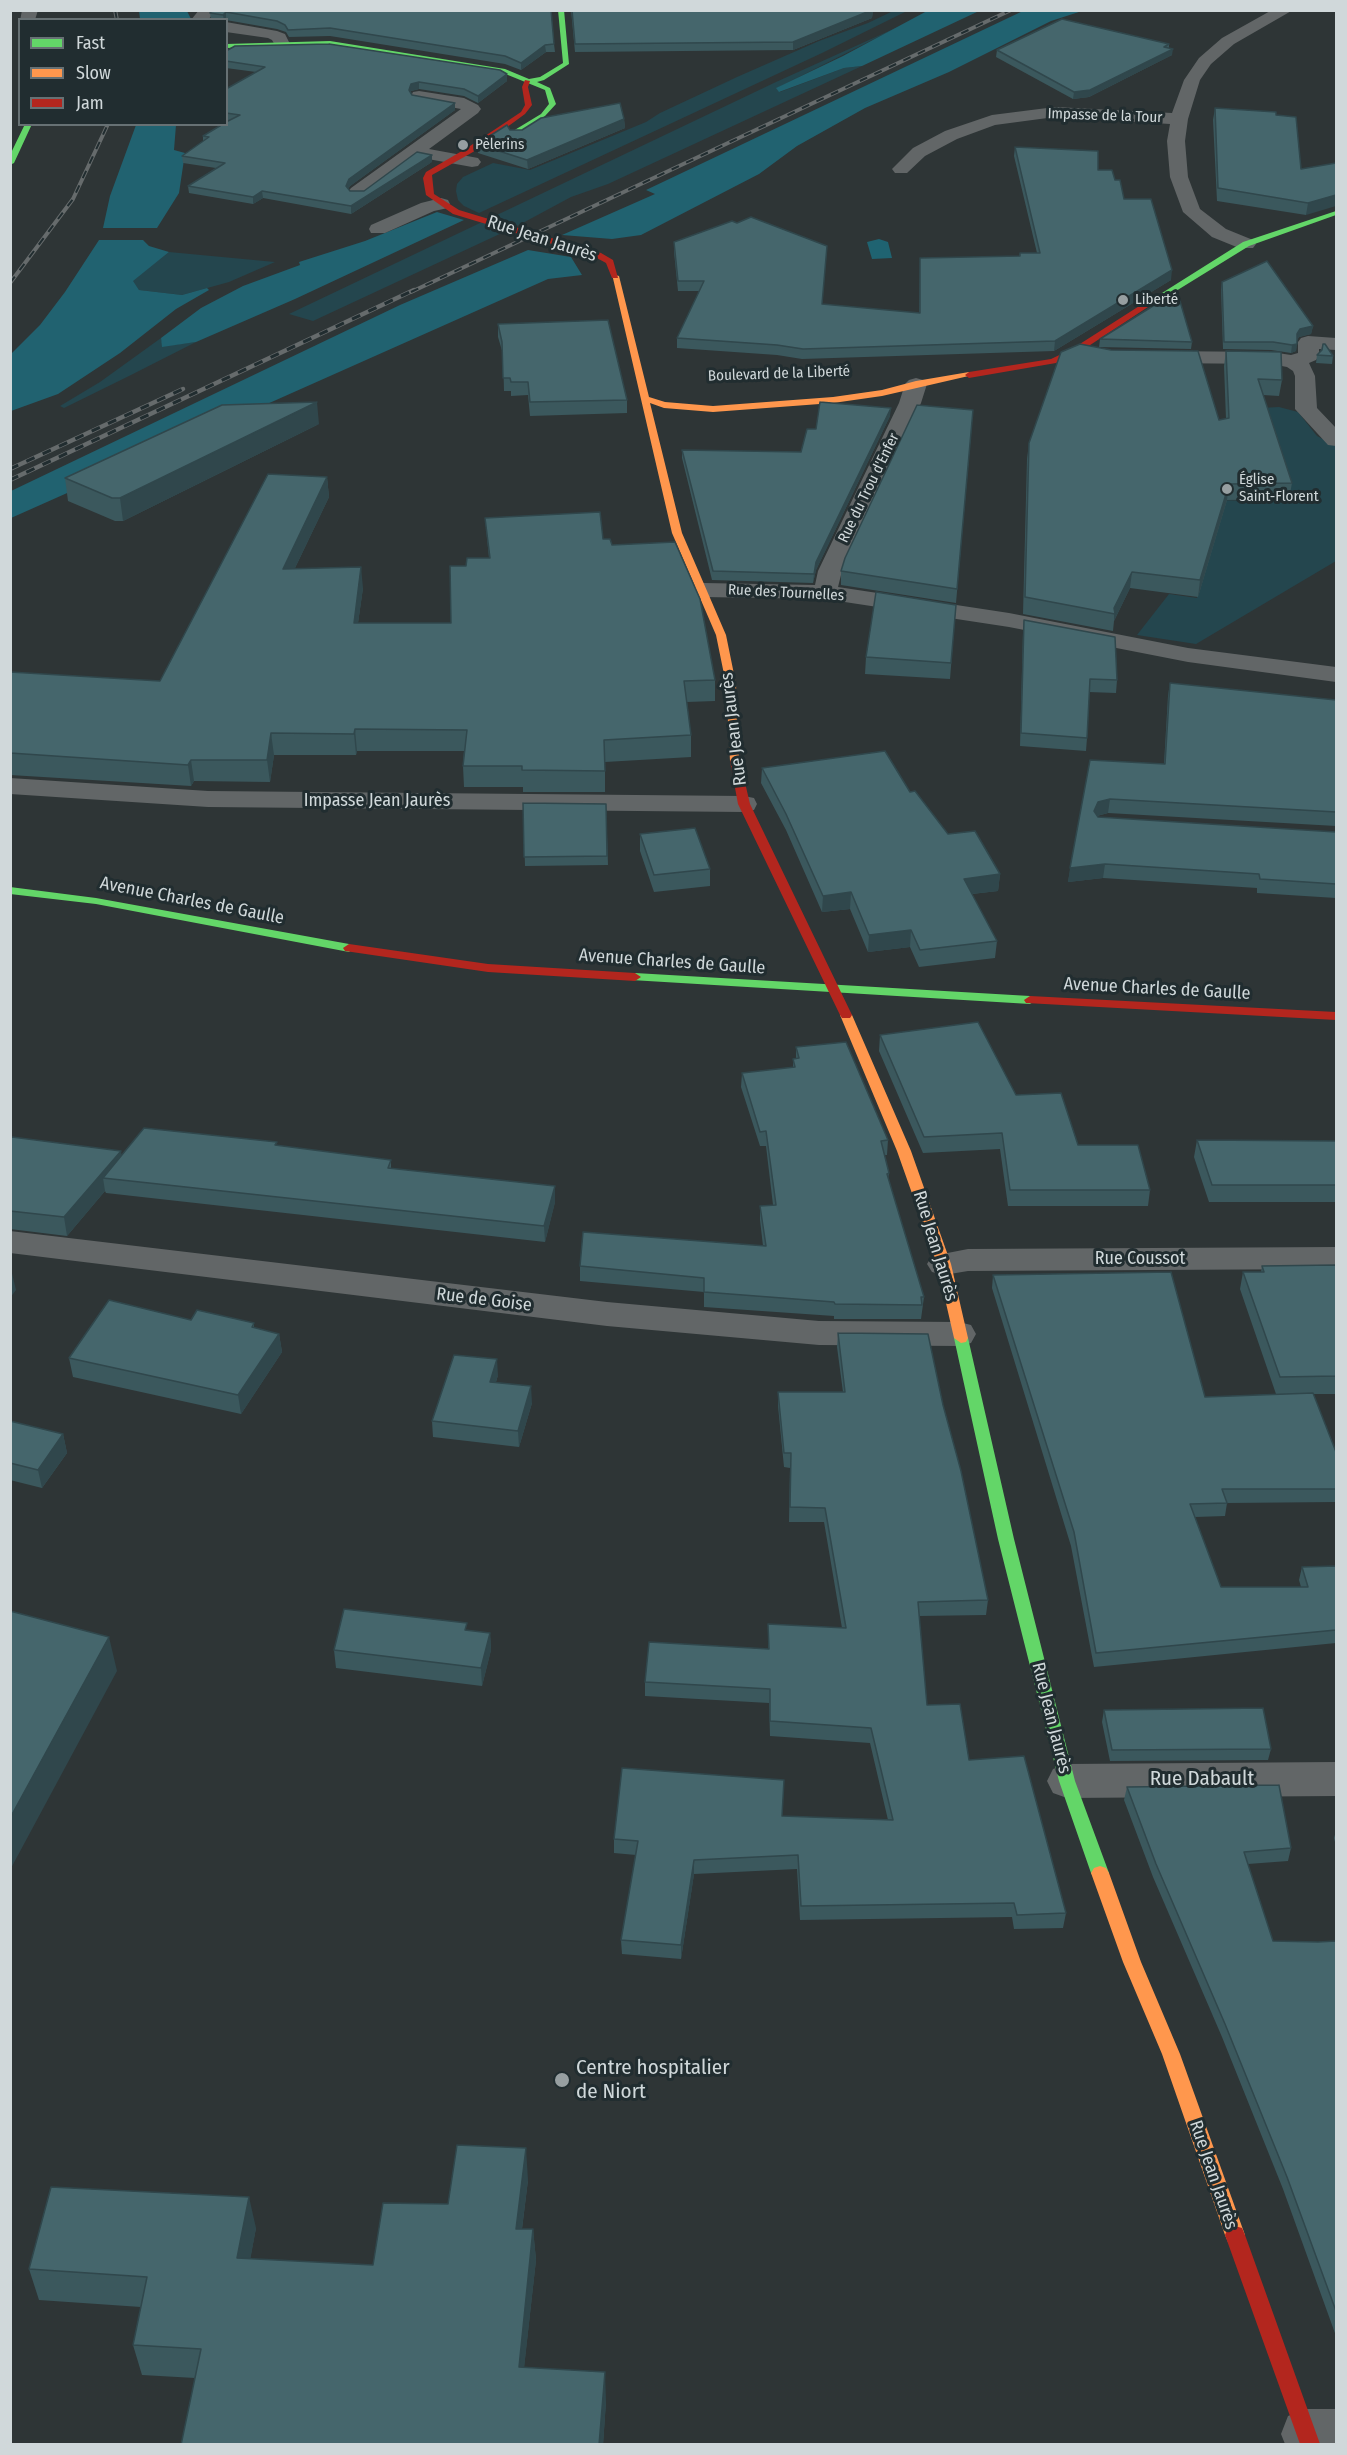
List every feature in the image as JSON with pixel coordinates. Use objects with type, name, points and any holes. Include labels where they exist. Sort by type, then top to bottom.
[{"type":"street","points":[[526,81],[542,79],[566,64],[561,10]]},
{"type":"street","points":[[1245,244],[1219,233],[1192,212],[1179,177],[1176,141],[1179,119],[1192,80],[1205,61],[1228,41],[1285,10]]},
{"type":"street","points":[[228,27],[271,34],[279,37],[282,44]]},
{"type":"street","points":[[228,46],[330,44],[492,68],[548,89],[553,100],[552,107],[495,149],[429,185]]},
{"type":"street","points":[[441,204],[430,195],[427,178],[429,174],[523,113],[529,105],[526,81]]},
{"type":"street","points":[[357,192],[472,109],[464,103],[419,96]]},
{"type":"street","name":"Impasse de la Tour","points":[[902,169],[919,152],[951,135],[992,120],[1055,112],[1179,119]]},
{"type":"street","points":[[10,162],[28,126]]},
{"type":"street","points":[[416,151],[472,162]]},
{"type":"street","points":[[378,229],[428,207],[441,204]]},
{"type":"street","name":"Rue Jean Jaurès","points":[[441,204],[471,216],[586,250],[610,262],[614,272],[645,395],[659,437],[677,533],[721,635],[731,684],[735,764],[744,804],[848,1018],[904,1151],[944,1264],[1006,1539],[1067,1781],[1132,1962],[1171,2054],[1317,2438]]},
{"type":"street","name":"Boulevard de la Liberté","points":[[736,393],[916,384],[1053,361],[1075,351],[1245,244],[1336,213]]},
{"type":"street","points":[[1293,362],[1309,356],[1308,342],[1336,344]]},
{"type":"street","points":[[1075,351],[1100,355]]},
{"type":"street","points":[[1132,357],[1271,358],[1293,362],[1302,368],[1305,376],[1306,409],[1336,440]]},
{"type":"street","name":"Boulevard de la Liberté","points":[[645,395],[664,405],[688,408],[738,408],[833,400],[882,393],[916,384]]},
{"type":"street","name":"Rue du Trou d'Enfer","points":[[825,592],[830,572],[910,403],[916,384]]},
{"type":"street","points":[[645,395],[663,391]]},
{"type":"street","name":"Boulevard de la Liberté","points":[[684,423],[715,412],[738,408]]},
{"type":"street","name":"Rue des Tournelles","points":[[703,590],[825,592],[1009,620],[1188,655],[1336,675]]},
{"type":"street","name":"Impasse Jean Jaurès","points":[[10,786],[208,799],[744,804]]},
{"type":"street","name":"Avenue Charles de Gaulle","points":[[10,890],[96,901],[339,946],[488,968],[870,992],[1336,1016]]},
{"type":"street","name":"Rue de Goise","points":[[10,1242],[607,1314],[819,1334],[959,1334]]},
{"type":"street","name":"Rue Coussot","points":[[944,1264],[968,1260],[1336,1258]]},
{"type":"street","name":"Rue Dabault","points":[[1067,1781],[1336,1779]]},
{"type":"shaded area","points":[[1025,10],[1082,11],[1051,21],[949,72],[865,108],[797,146],[759,174],[641,235],[612,239],[562,235],[655,194],[646,190]]},
{"type":"shaded area","points":[[139,11],[187,11],[190,18],[140,18]]},
{"type":"shaded area","points":[[893,11],[907,11],[479,213],[464,206],[458,200],[457,184],[463,177],[493,163],[530,170],[646,122],[660,113],[737,77]]},
{"type":"shaded area","points":[[927,11],[979,11],[862,66],[844,68],[779,92],[776,88],[843,56]]},
{"type":"shaded area","points":[[900,26],[777,88],[780,92],[844,68],[862,66],[608,184],[571,197],[519,225],[313,321],[289,314],[776,82]]},
{"type":"shaded area","points":[[136,126],[176,126],[174,150],[185,153],[179,193],[157,228],[103,228],[110,196]]},
{"type":"shaded area","points":[[437,212],[464,220],[295,299],[196,342],[162,347],[161,338],[201,308],[243,286],[300,265],[299,262],[365,241]]},
{"type":"shaded area","points":[[879,239],[888,242],[892,258],[872,259],[867,242]]},
{"type":"shaded area","points":[[99,240],[143,240],[149,246],[169,252],[133,281],[139,290],[182,295],[207,288],[209,290],[176,309],[120,353],[58,394],[11,411],[11,354],[40,325]]},
{"type":"shaded area","points":[[528,250],[571,257],[582,275],[548,279],[11,518],[11,491],[400,305]]},
{"type":"shaded area","points":[[169,252],[275,262],[229,282],[182,295],[139,290],[132,281]]},
{"type":"shaded area","points":[[161,338],[163,346],[196,342],[64,408],[60,406],[100,382]]},
{"type":"shaded area","points":[[1279,407],[1298,412],[1317,436],[1336,446],[1336,561],[1196,644],[1137,635],[1169,594],[1197,598],[1202,581],[1195,500],[1289,501],[1261,408]]},
{"type":"building","points":[[212,10],[551,10],[554,44],[545,45],[521,63],[505,56],[330,28],[288,30],[285,25],[277,21],[226,12],[223,15],[210,13]]},
{"type":"building","points":[[572,10],[872,10],[793,42],[575,44]]},
{"type":"building","points":[[1062,19],[1169,44],[1164,47],[1173,49],[1090,90],[1074,92],[997,50]]},
{"type":"building","points":[[329,44],[500,70],[507,74],[478,96],[464,89],[419,82],[411,84],[409,90],[412,95],[455,103],[349,179],[346,186],[350,191],[364,191],[417,152],[432,155],[351,206],[262,191],[253,197],[188,186],[225,163],[182,156],[209,137],[203,136],[220,126],[228,126],[228,121],[240,115],[228,113],[228,88],[265,67],[228,61],[228,50],[235,46]]},
{"type":"building","points":[[620,103],[624,119],[527,160],[477,144],[507,125],[510,130],[522,130],[541,118]]},
{"type":"building","points":[[1215,108],[1276,112],[1276,115],[1296,117],[1301,169],[1336,163],[1336,195],[1308,203],[1218,188]]},
{"type":"building","points":[[1015,147],[1098,151],[1098,170],[1112,170],[1115,180],[1120,180],[1124,199],[1151,199],[1172,270],[1055,341],[803,349],[677,338],[704,281],[678,281],[674,242],[732,221],[737,223],[751,217],[827,246],[822,304],[920,313],[920,258],[1020,256],[1020,253],[1040,253]]},
{"type":"building","points":[[1267,261],[1313,326],[1300,329],[1297,334],[1297,344],[1292,345],[1273,342],[1224,342],[1222,282]]},
{"type":"building","points":[[1177,291],[1192,342],[1100,339]]},
{"type":"building","points":[[608,320],[627,400],[530,402],[528,382],[511,382],[510,378],[503,378],[502,342],[498,324]]},
{"type":"building","points":[[1080,344],[1111,350],[1198,351],[1219,420],[1229,418],[1226,351],[1281,352],[1282,380],[1258,379],[1292,483],[1229,484],[1200,580],[1132,572],[1114,608],[1115,614],[1025,597],[1029,443],[1061,352]]},
{"type":"building","points":[[1323,344],[1333,356],[1317,355],[1322,350]]},
{"type":"building","points":[[317,402],[120,498],[112,498],[65,478],[222,405]]},
{"type":"building","points":[[820,402],[891,408],[816,562],[814,574],[713,571],[682,450],[801,452],[807,429],[816,429]]},
{"type":"building","points":[[917,405],[973,410],[957,589],[841,571]]},
{"type":"building","points":[[268,474],[327,477],[283,569],[361,567],[354,623],[451,623],[450,566],[466,566],[467,558],[490,558],[485,518],[600,512],[603,539],[610,539],[612,545],[675,542],[700,599],[715,680],[684,681],[691,735],[604,740],[605,771],[522,770],[522,766],[463,766],[467,730],[355,729],[354,734],[271,733],[267,760],[191,760],[188,765],[10,753],[10,672],[160,681]]},
{"type":"building","points":[[876,592],[956,605],[951,663],[866,657]]},
{"type":"building","points":[[1024,620],[1115,637],[1117,680],[1090,679],[1087,738],[1021,733]]},
{"type":"building","points":[[1170,683],[1336,700],[1336,812],[1110,799],[1098,802],[1094,811],[1098,817],[1336,832],[1336,884],[1260,879],[1259,874],[1105,864],[1070,868],[1090,760],[1165,764]]},
{"type":"building","points":[[885,751],[910,792],[915,791],[948,834],[975,831],[1000,874],[964,879],[997,941],[920,950],[911,930],[869,935],[851,892],[823,896],[786,814],[762,768]]},
{"type":"building","points":[[523,803],[606,804],[607,856],[524,857]]},
{"type":"building","points":[[695,828],[710,869],[654,875],[640,834]]},
{"type":"building","points":[[978,1022],[1016,1095],[1061,1093],[1078,1145],[1138,1145],[1150,1190],[1010,1190],[1002,1133],[924,1137],[880,1035]]},
{"type":"building","points":[[846,1042],[888,1140],[881,1141],[889,1173],[887,1174],[924,1297],[921,1297],[922,1305],[835,1304],[834,1302],[704,1292],[704,1278],[580,1266],[583,1232],[766,1246],[760,1206],[776,1205],[766,1131],[760,1132],[742,1073],[795,1067],[793,1059],[799,1058],[796,1047]]},
{"type":"building","points":[[144,1128],[277,1142],[275,1145],[391,1160],[388,1168],[555,1186],[544,1226],[103,1178]]},
{"type":"building","points":[[12,1137],[121,1151],[64,1217],[10,1211],[10,1139]]},
{"type":"building","points":[[1197,1140],[1336,1141],[1336,1185],[1212,1185]]},
{"type":"building","points":[[1336,1265],[1336,1376],[1280,1377],[1243,1272],[1264,1272],[1262,1266]]},
{"type":"building","points":[[1171,1272],[1205,1397],[1313,1393],[1336,1452],[1336,1489],[1222,1489],[1227,1503],[1190,1504],[1221,1587],[1308,1587],[1302,1567],[1336,1566],[1336,1630],[1096,1653],[1074,1532],[993,1275]]},
{"type":"building","points":[[109,1300],[191,1320],[197,1310],[254,1323],[252,1327],[279,1334],[238,1395],[69,1358]]},
{"type":"building","points":[[838,1333],[928,1334],[943,1405],[961,1471],[988,1600],[918,1602],[927,1705],[960,1704],[969,1760],[1024,1756],[1066,1913],[1017,1915],[1014,1903],[801,1906],[798,1855],[694,1860],[681,1945],[621,1940],[638,1841],[614,1839],[622,1768],[784,1780],[782,1816],[893,1820],[871,1728],[770,1721],[770,1689],[645,1682],[649,1642],[769,1649],[768,1624],[846,1628],[825,1508],[790,1507],[791,1453],[784,1453],[778,1392],[845,1392]]},
{"type":"building","points":[[454,1355],[497,1359],[490,1382],[531,1386],[518,1431],[432,1421]]},
{"type":"building","points":[[10,1421],[63,1434],[38,1470],[10,1463]]},
{"type":"building","points":[[344,1609],[467,1623],[465,1630],[490,1633],[481,1668],[334,1650]]},
{"type":"building","points":[[10,1611],[109,1637],[10,1818]]},
{"type":"building","points":[[1263,1708],[1271,1749],[1112,1750],[1104,1710]]},
{"type":"building","points":[[1279,1785],[1291,1848],[1244,1852],[1273,1941],[1336,1941],[1336,2311],[1287,2177],[1225,2024],[1156,1864],[1127,1787]]},
{"type":"building","points":[[457,2145],[526,2148],[516,2229],[533,2229],[519,2367],[605,2372],[599,2445],[181,2445],[201,2349],[133,2345],[147,2277],[29,2269],[51,2187],[249,2197],[237,2258],[373,2265],[383,2203],[448,2204]]},
{"type":"railway","points":[[115,10],[117,18]]},
{"type":"railway","points":[[411,292],[1011,10]]},
{"type":"railway","points":[[10,283],[73,199],[107,126]]},
{"type":"railway","points":[[10,480],[414,290]]},
{"type":"railway","points":[[10,469],[183,389]]},
{"type":"traffic: fast","points":[[527,81],[542,79],[566,64],[561,10]]},
{"type":"traffic: fast","points":[[228,46],[330,43],[505,71],[548,89],[553,104],[543,115],[516,133]]},
{"type":"traffic: fast","points":[[10,163],[28,126]]},
{"type":"traffic: fast","points":[[1147,305],[1246,244],[1336,213]]},
{"type":"traffic: fast","points":[[10,890],[96,901],[349,948]]},
{"type":"traffic: fast","points":[[635,977],[1030,1000]]},
{"type":"traffic: fast","points":[[961,1338],[1006,1539],[1067,1781],[1100,1873]]},
{"type":"traffic: slow","points":[[615,276],[677,533],[721,635],[731,684],[735,761]]},
{"type":"traffic: slow","points":[[646,399],[664,405],[713,409],[833,400],[882,393],[916,384],[969,375]]},
{"type":"traffic: slow","points":[[846,1015],[904,1151],[944,1264],[961,1338]]},
{"type":"traffic: slow","points":[[1100,1873],[1132,1962],[1171,2054],[1235,2235]]},
{"type":"traffic: jam","points":[[527,81],[525,87],[529,105],[523,113],[470,150],[429,174],[427,178],[430,195],[456,212],[598,255],[610,262],[615,276]]},
{"type":"traffic: jam","points":[[969,375],[1053,361],[1075,351],[1147,305]]},
{"type":"traffic: jam","points":[[735,761],[744,804],[846,1015]]},
{"type":"traffic: jam","points":[[349,948],[488,968],[635,977]]},
{"type":"traffic: jam","points":[[1030,1000],[1336,1016]]},
{"type":"traffic: jam","points":[[1235,2235],[1310,2444]]},
{"type":"place","name":"Pèlerins","points":[[463,145]]},
{"type":"place","name":"Liberté","points":[[1123,300]]},
{"type":"place","name":"Église Saint-Florent","points":[[1227,489]]},
{"type":"place","name":"Centre hospitalier de Niort","points":[[562,2080]]}]
